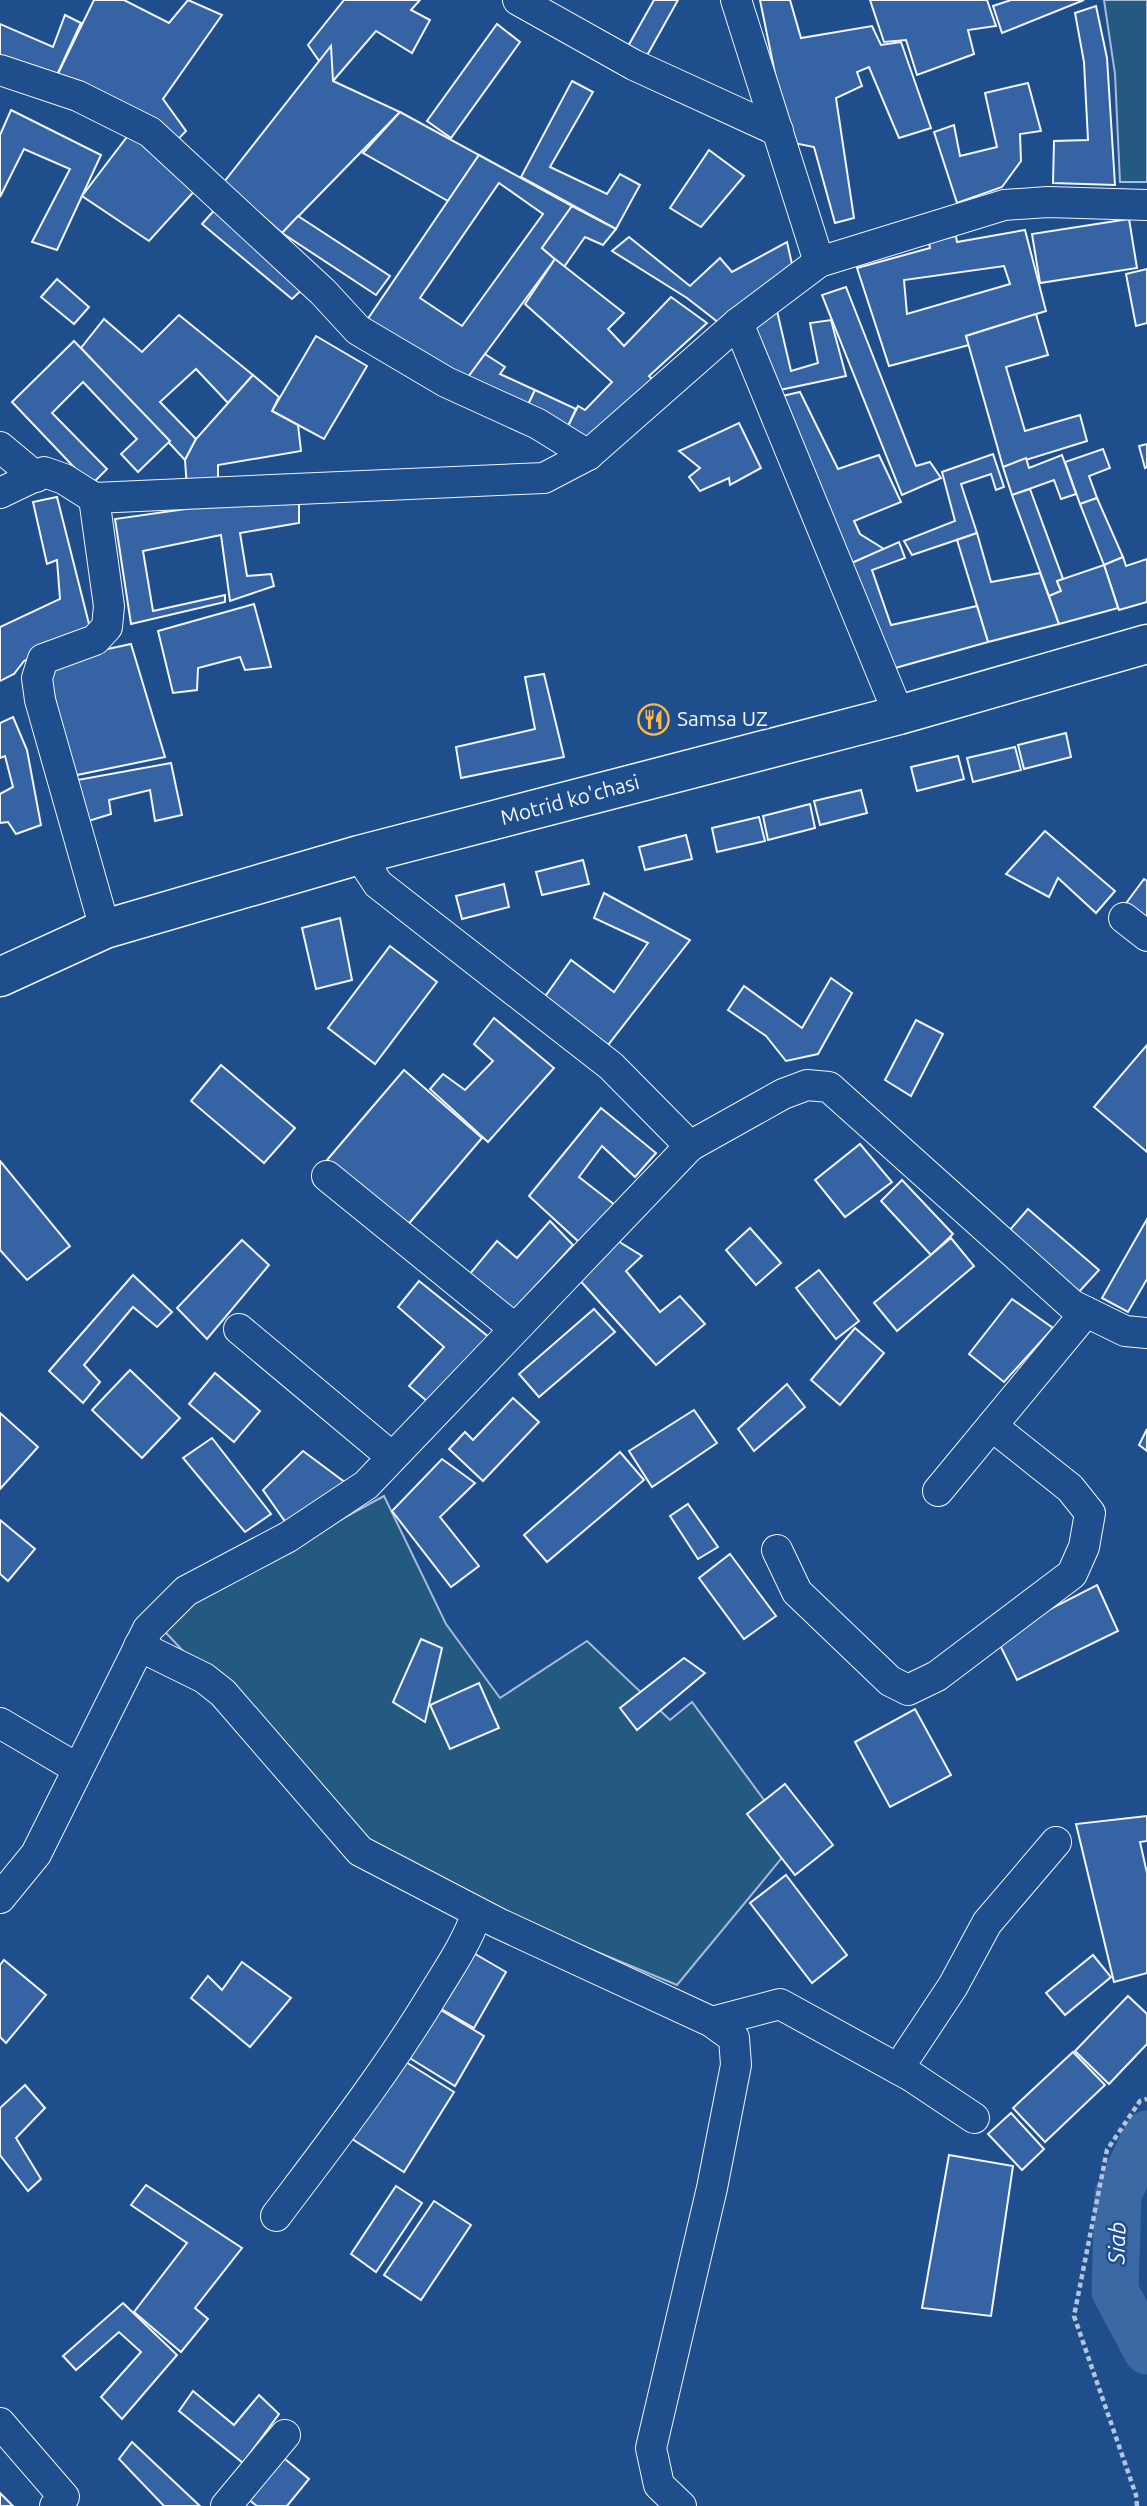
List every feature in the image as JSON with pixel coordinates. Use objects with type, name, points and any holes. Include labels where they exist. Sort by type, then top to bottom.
[{"type":"main road","name":"Motrid ko'chasi","points":[[0,977],[105,929],[359,855],[899,715],[1147,644]]},
{"type":"street","points":[[518,0],[634,65],[778,131]]},
{"type":"street","points":[[736,0],[819,262]]},
{"type":"street","points":[[0,70],[78,96],[150,132],[323,292],[358,330],[446,382],[538,424],[588,455]]},
{"type":"street","points":[[0,494],[44,472],[64,479],[94,498],[544,478],[588,455],[689,369],[738,323],[819,262],[1004,205],[1048,202],[1147,205]]},
{"type":"street","points":[[738,323],[899,715]]},
{"type":"street","points":[[0,447],[36,477]]},
{"type":"street","points":[[94,498],[109,606],[107,627],[95,640],[43,659],[37,678],[40,700],[105,929]]},
{"type":"street","points":[[359,855],[378,884],[611,1066],[690,1146]]},
{"type":"street","points":[[0,1898],[36,1854],[148,1629],[186,1591],[288,1537],[366,1485],[690,1146],[783,1094],[807,1085],[829,1087],[1072,1305],[1125,1331],[1147,1333]]},
{"type":"street","points":[[327,1176],[514,1328]]},
{"type":"street","points":[[938,1491],[1086,1312]]},
{"type":"street","points":[[239,1329],[392,1457]]},
{"type":"street","points":[[777,1550],[796,1592],[890,1681],[908,1690],[937,1676],[1072,1574],[1084,1548],[1090,1513],[1070,1488],[992,1426]]},
{"type":"street","points":[[139,1646],[204,1678],[223,1693],[360,1851],[477,1913],[712,2022],[734,2038],[736,2065],[700,2238],[650,2448],[659,2486],[681,2506]]},
{"type":"street","points":[[0,1723],[78,1769]]},
{"type":"street","points":[[898,2069],[953,1986],[987,1923],[1056,1842]]},
{"type":"street","points":[[276,2216],[356,2110],[411,2031],[470,1936],[477,1913]]},
{"type":"street","points":[[712,2022],[780,2004],[898,2069],[974,2118]]},
{"type":"street","points":[[0,2423],[64,2503]]},
{"type":"street","points":[[226,2506],[285,2435]]},
{"type":"path","points":[[1137,2506],[1136,2495],[1074,2316],[1107,2150],[1140,2101],[1147,2099]]},
{"type":"shaded area","points":[[1104,0],[1147,0],[1147,182],[1120,182],[1115,74]]},
{"type":"shaded area","points":[[384,1496],[446,1624],[500,1698],[587,1641],[670,1720],[692,1702],[795,1842],[677,1985],[455,1893],[357,1838],[155,1621]]},
{"type":"building","points":[[94,0],[124,0],[169,23],[188,0],[222,15],[163,99],[186,131],[165,153],[50,90]]},
{"type":"building","points":[[344,0],[420,0],[411,10],[430,20],[412,53],[376,31],[333,81],[308,45]]},
{"type":"building","points":[[654,0],[678,0],[645,59],[627,48]]},
{"type":"building","points":[[760,0],[790,0],[801,38],[872,26],[881,45],[901,42],[931,128],[899,138],[869,67],[857,72],[862,86],[836,98],[854,218],[835,223],[814,147],[789,142]]},
{"type":"building","points":[[870,0],[987,0],[996,26],[968,30],[974,54],[917,75],[906,40],[884,42]]},
{"type":"building","points":[[1011,0],[1084,0],[1002,33],[993,6]]},
{"type":"building","points":[[1096,6],[1107,58],[1115,185],[1053,183],[1054,141],[1088,140],[1084,62],[1075,13]]},
{"type":"building","points":[[65,15],[81,23],[50,90],[0,66],[0,24],[53,47]]},
{"type":"building","points":[[497,24],[520,42],[451,138],[427,121]]},
{"type":"building","points":[[331,46],[333,81],[400,112],[282,233],[224,182]]},
{"type":"building","points":[[572,81],[593,92],[550,167],[607,194],[620,174],[640,185],[616,229],[521,177]]},
{"type":"building","points":[[1028,83],[1041,131],[1020,134],[1021,161],[1002,187],[957,203],[934,132],[954,125],[960,156],[997,147],[985,93]]},
{"type":"building","points":[[11,110],[101,155],[57,250],[32,242],[70,169],[24,149],[0,197],[0,135]]},
{"type":"building","points":[[400,112],[479,155],[448,201],[363,153]]},
{"type":"building","points":[[130,133],[198,187],[149,241],[82,196]]},
{"type":"building","points":[[709,150],[744,176],[701,227],[670,208]]},
{"type":"building","points":[[479,155],[572,206],[542,248],[555,259],[463,384],[365,323]],"holes":[[[499,183],[543,214],[462,326],[420,298]]]},
{"type":"building","points":[[218,206],[306,286],[292,299],[202,224]]},
{"type":"building","points":[[572,206],[616,229],[603,245],[585,237],[564,267],[542,248]]},
{"type":"building","points":[[298,216],[390,276],[376,295],[282,233]]},
{"type":"building","points":[[1129,219],[1137,268],[1040,283],[1032,234]]},
{"type":"building","points":[[1025,230],[1046,311],[966,336],[969,345],[889,366],[857,268],[930,248],[929,242],[956,236],[957,242]],"holes":[[[1004,266],[1010,284],[907,314],[904,280]]]},
{"type":"building","points":[[629,237],[690,286],[720,258],[732,272],[787,242],[794,273],[723,326],[687,298],[612,251]]},
{"type":"building","points":[[555,259],[624,313],[608,329],[624,346],[671,297],[707,323],[649,376],[655,382],[586,446],[567,428],[578,406],[585,410],[612,382],[525,304]]},
{"type":"building","points":[[1147,269],[1147,323],[1136,326],[1126,274]]},
{"type":"building","points":[[57,279],[89,307],[74,324],[41,297]]},
{"type":"building","points":[[846,287],[916,466],[930,462],[941,478],[902,495],[822,295]]},
{"type":"building","points":[[777,311],[791,371],[818,363],[810,323],[831,320],[846,376],[775,391],[753,321]]},
{"type":"building","points":[[1036,314],[1048,355],[1006,367],[1025,431],[1080,415],[1087,441],[1003,467],[966,336]]},
{"type":"building","points":[[179,315],[253,375],[228,403],[196,369],[160,402],[196,439],[185,460],[81,348],[104,319],[142,352]]},
{"type":"building","points":[[316,336],[367,366],[324,439],[272,411]]},
{"type":"building","points":[[74,341],[170,441],[138,472],[121,454],[137,439],[83,382],[52,413],[107,469],[91,485],[12,402]]},
{"type":"building","points":[[485,354],[505,367],[500,374],[535,390],[526,409],[463,384]]},
{"type":"building","points":[[253,375],[279,397],[272,411],[298,425],[301,451],[218,465],[218,483],[187,488],[185,460],[196,439]]},
{"type":"building","points":[[535,390],[576,409],[567,428],[526,409]]},
{"type":"building","points":[[800,392],[838,469],[879,455],[901,502],[854,521],[860,534],[884,549],[845,566],[778,397]]},
{"type":"building","points":[[739,423],[761,468],[730,485],[729,478],[700,491],[689,477],[700,468],[679,451]]},
{"type":"building","points":[[1147,444],[1147,467],[1145,468],[1139,446]]},
{"type":"building","points":[[1103,449],[1110,468],[1089,476],[1097,498],[1080,504],[1065,462]]},
{"type":"building","points":[[993,454],[1004,487],[996,490],[991,474],[961,484],[977,533],[912,555],[904,541],[955,521],[942,472]]},
{"type":"building","points":[[1062,455],[1076,494],[1061,499],[1054,480],[1012,495],[1003,467],[1026,458],[1029,468]]},
{"type":"building","points":[[1030,489],[1063,579],[1057,581],[1061,591],[1049,596],[1012,495]]},
{"type":"building","points":[[299,493],[299,523],[240,533],[247,576],[271,574],[274,586],[230,601],[221,535],[143,551],[153,611],[225,595],[225,602],[131,624],[115,519]]},
{"type":"building","points":[[57,497],[90,628],[24,661],[14,674],[0,681],[0,627],[60,599],[57,560],[47,564],[33,502]]},
{"type":"building","points":[[1097,498],[1123,557],[1104,565],[1080,504]]},
{"type":"building","points":[[977,533],[991,582],[1040,573],[1059,624],[988,642],[957,540]]},
{"type":"building","points":[[899,542],[905,558],[872,570],[891,625],[977,606],[988,642],[888,670],[845,566]]},
{"type":"building","points":[[1123,557],[1126,566],[1147,559],[1147,602],[1119,610],[1104,565]]},
{"type":"building","points":[[1104,565],[1118,608],[1059,624],[1049,596],[1061,591],[1057,581]]},
{"type":"building","points":[[254,604],[271,667],[245,670],[240,657],[198,668],[197,690],[173,693],[158,631]]},
{"type":"building","points":[[131,644],[165,757],[72,776],[47,662]]},
{"type":"building","points":[[544,674],[564,757],[461,778],[456,747],[535,729],[525,677]]},
{"type":"building","points":[[13,717],[27,750],[41,825],[16,834],[8,822],[0,823],[0,794],[13,787],[5,756],[0,758],[0,723]]},
{"type":"building","points":[[1066,733],[1071,757],[1024,769],[1018,745]]},
{"type":"building","points":[[1015,747],[1021,770],[973,782],[967,758]]},
{"type":"building","points":[[958,756],[964,779],[917,791],[911,767]]},
{"type":"building","points":[[171,763],[182,815],[155,821],[150,790],[109,800],[111,814],[82,823],[72,781]]},
{"type":"building","points":[[861,790],[867,813],[820,825],[814,801]]},
{"type":"building","points":[[810,804],[815,828],[768,840],[763,816]]},
{"type":"building","points":[[759,817],[765,841],[717,852],[712,828]]},
{"type":"building","points":[[1045,831],[1115,891],[1096,913],[1058,878],[1049,897],[1006,874]]},
{"type":"building","points":[[686,835],[692,859],[645,870],[639,847]]},
{"type":"building","points":[[583,860],[589,884],[542,895],[536,872]]},
{"type":"building","points":[[1144,879],[1147,881],[1147,923],[1124,906]]},
{"type":"building","points":[[504,884],[509,907],[462,919],[456,896]]},
{"type":"building","points":[[604,893],[690,940],[608,1045],[544,998],[571,960],[614,992],[648,943],[594,918]]},
{"type":"building","points":[[340,918],[352,980],[316,989],[302,928]]},
{"type":"building","points":[[390,946],[437,982],[375,1064],[328,1028]]},
{"type":"building","points":[[831,978],[852,993],[818,1054],[786,1061],[766,1036],[728,1010],[744,986],[802,1028]]},
{"type":"building","points":[[494,1018],[554,1068],[488,1142],[430,1089],[443,1074],[465,1090],[493,1061],[474,1044]]},
{"type":"building","points":[[916,1020],[943,1034],[911,1096],[885,1080]]},
{"type":"building","points":[[1147,1045],[1147,1152],[1094,1107]]},
{"type":"building","points":[[221,1065],[295,1128],[264,1163],[191,1101]]},
{"type":"building","points":[[404,1070],[482,1138],[406,1227],[327,1160]]},
{"type":"building","points":[[601,1108],[656,1153],[635,1177],[602,1146],[579,1177],[615,1205],[579,1242],[529,1196]]},
{"type":"building","points":[[860,1144],[892,1182],[845,1217],[815,1180]]},
{"type":"building","points":[[0,1161],[70,1246],[27,1280],[0,1250]]},
{"type":"building","points":[[902,1180],[953,1234],[931,1255],[881,1201]]},
{"type":"building","points":[[1028,1209],[1099,1270],[1077,1294],[1009,1231]]},
{"type":"building","points":[[1147,1219],[1147,1279],[1128,1312],[1102,1298]]},
{"type":"building","points":[[550,1221],[573,1245],[510,1314],[469,1275],[497,1241],[517,1258]]},
{"type":"building","points":[[750,1228],[781,1263],[756,1285],[726,1250]]},
{"type":"building","points":[[613,1238],[642,1256],[626,1271],[660,1312],[680,1296],[705,1324],[656,1365],[576,1276]]},
{"type":"building","points":[[951,1238],[974,1266],[897,1331],[874,1303]]},
{"type":"building","points":[[242,1240],[269,1265],[207,1339],[177,1308]]},
{"type":"building","points":[[819,1270],[859,1321],[836,1339],[796,1288]]},
{"type":"building","points":[[133,1275],[172,1312],[157,1327],[133,1307],[84,1365],[100,1382],[83,1403],[49,1371]]},
{"type":"building","points":[[419,1281],[490,1338],[433,1406],[409,1386],[444,1347],[398,1307]]},
{"type":"building","points":[[1012,1299],[1053,1328],[1004,1382],[969,1354]]},
{"type":"building","points":[[594,1309],[615,1332],[539,1397],[519,1374]]},
{"type":"building","points":[[855,1328],[884,1353],[840,1405],[811,1380]]},
{"type":"building","points":[[130,1370],[180,1418],[142,1458],[92,1410]]},
{"type":"building","points":[[215,1373],[260,1411],[234,1442],[189,1404]]},
{"type":"building","points":[[787,1384],[805,1407],[754,1451],[738,1429]]},
{"type":"building","points":[[513,1398],[539,1422],[483,1481],[449,1449],[465,1432],[473,1440]]},
{"type":"building","points":[[694,1410],[717,1443],[652,1487],[629,1451]]},
{"type":"building","points":[[0,1413],[38,1447],[0,1489]]},
{"type":"building","points":[[1147,1429],[1147,1451],[1139,1445]]},
{"type":"building","points":[[212,1438],[271,1514],[245,1532],[183,1458]]},
{"type":"building","points":[[303,1451],[354,1489],[291,1530],[263,1490]]},
{"type":"building","points":[[620,1452],[644,1480],[547,1562],[524,1535]]},
{"type":"building","points":[[442,1459],[475,1483],[440,1517],[479,1566],[451,1587],[392,1511]]},
{"type":"building","points":[[688,1504],[718,1547],[698,1559],[670,1516]]},
{"type":"building","points":[[0,1520],[35,1549],[8,1581],[0,1574]]},
{"type":"building","points":[[730,1554],[776,1616],[744,1639],[699,1578]]},
{"type":"building","points":[[1097,1585],[1118,1631],[1017,1680],[996,1637]]},
{"type":"building","points":[[421,1639],[442,1648],[425,1722],[393,1702]]},
{"type":"building","points":[[684,1658],[705,1673],[637,1730],[620,1708]]},
{"type":"building","points":[[479,1683],[499,1728],[450,1749],[430,1705]]},
{"type":"building","points":[[915,1709],[951,1775],[890,1807],[855,1742]]},
{"type":"building","points":[[785,1784],[833,1845],[795,1875],[747,1814]]},
{"type":"building","points":[[1147,1816],[1147,1841],[1140,1842],[1147,1873],[1147,1973],[1114,1982],[1076,1824]]},
{"type":"building","points":[[786,1875],[847,1955],[812,1983],[750,1903]]},
{"type":"building","points":[[470,1951],[506,1972],[474,2028],[438,2007]]},
{"type":"building","points":[[1093,1955],[1111,1977],[1065,2015],[1046,1993]]},
{"type":"building","points":[[4,1960],[46,1995],[6,2043],[0,2037],[0,1965]]},
{"type":"building","points":[[242,1962],[291,1998],[250,2047],[191,1998],[208,1976],[222,1990]]},
{"type":"building","points":[[1128,1996],[1147,2014],[1147,2044],[1109,2084],[1075,2051]]},
{"type":"building","points":[[434,2006],[484,2036],[455,2086],[408,2057]]},
{"type":"building","points":[[1073,2052],[1105,2085],[1045,2142],[1013,2108]]},
{"type":"building","points":[[401,2059],[454,2092],[404,2172],[352,2139]]},
{"type":"building","points":[[25,2085],[45,2108],[16,2138],[41,2179],[28,2191],[0,2155],[0,2108]]},
{"type":"building","points":[[1011,2113],[1044,2149],[1022,2170],[988,2134]]},
{"type":"building","points":[[949,2155],[1013,2166],[991,2316],[922,2308]]},
{"type":"building","points":[[146,2185],[242,2248],[195,2308],[208,2319],[181,2352],[134,2312],[187,2243],[131,2205]]},
{"type":"building","points":[[396,2186],[422,2203],[376,2272],[351,2254]]},
{"type":"building","points":[[434,2201],[471,2225],[421,2300],[384,2275]]},
{"type":"building","points":[[123,2303],[177,2355],[122,2419],[101,2397],[141,2352],[119,2332],[76,2370],[63,2356]]},
{"type":"building","points":[[193,2391],[234,2425],[259,2395],[279,2414],[243,2463],[179,2411]]},
{"type":"building","points":[[132,2442],[200,2506],[164,2506],[119,2459]]},
{"type":"building","points":[[279,2454],[309,2479],[287,2506],[257,2506],[244,2496]]},
{"type":"building","points":[[0,2493],[13,2506],[0,2506]]},
{"type":"waterway","name":"Siab","points":[[1147,2134],[1118,2194],[1115,2291],[1147,2351]]},
{"type":"place","name":"Samsa UZ","points":[[654,719]]}]
